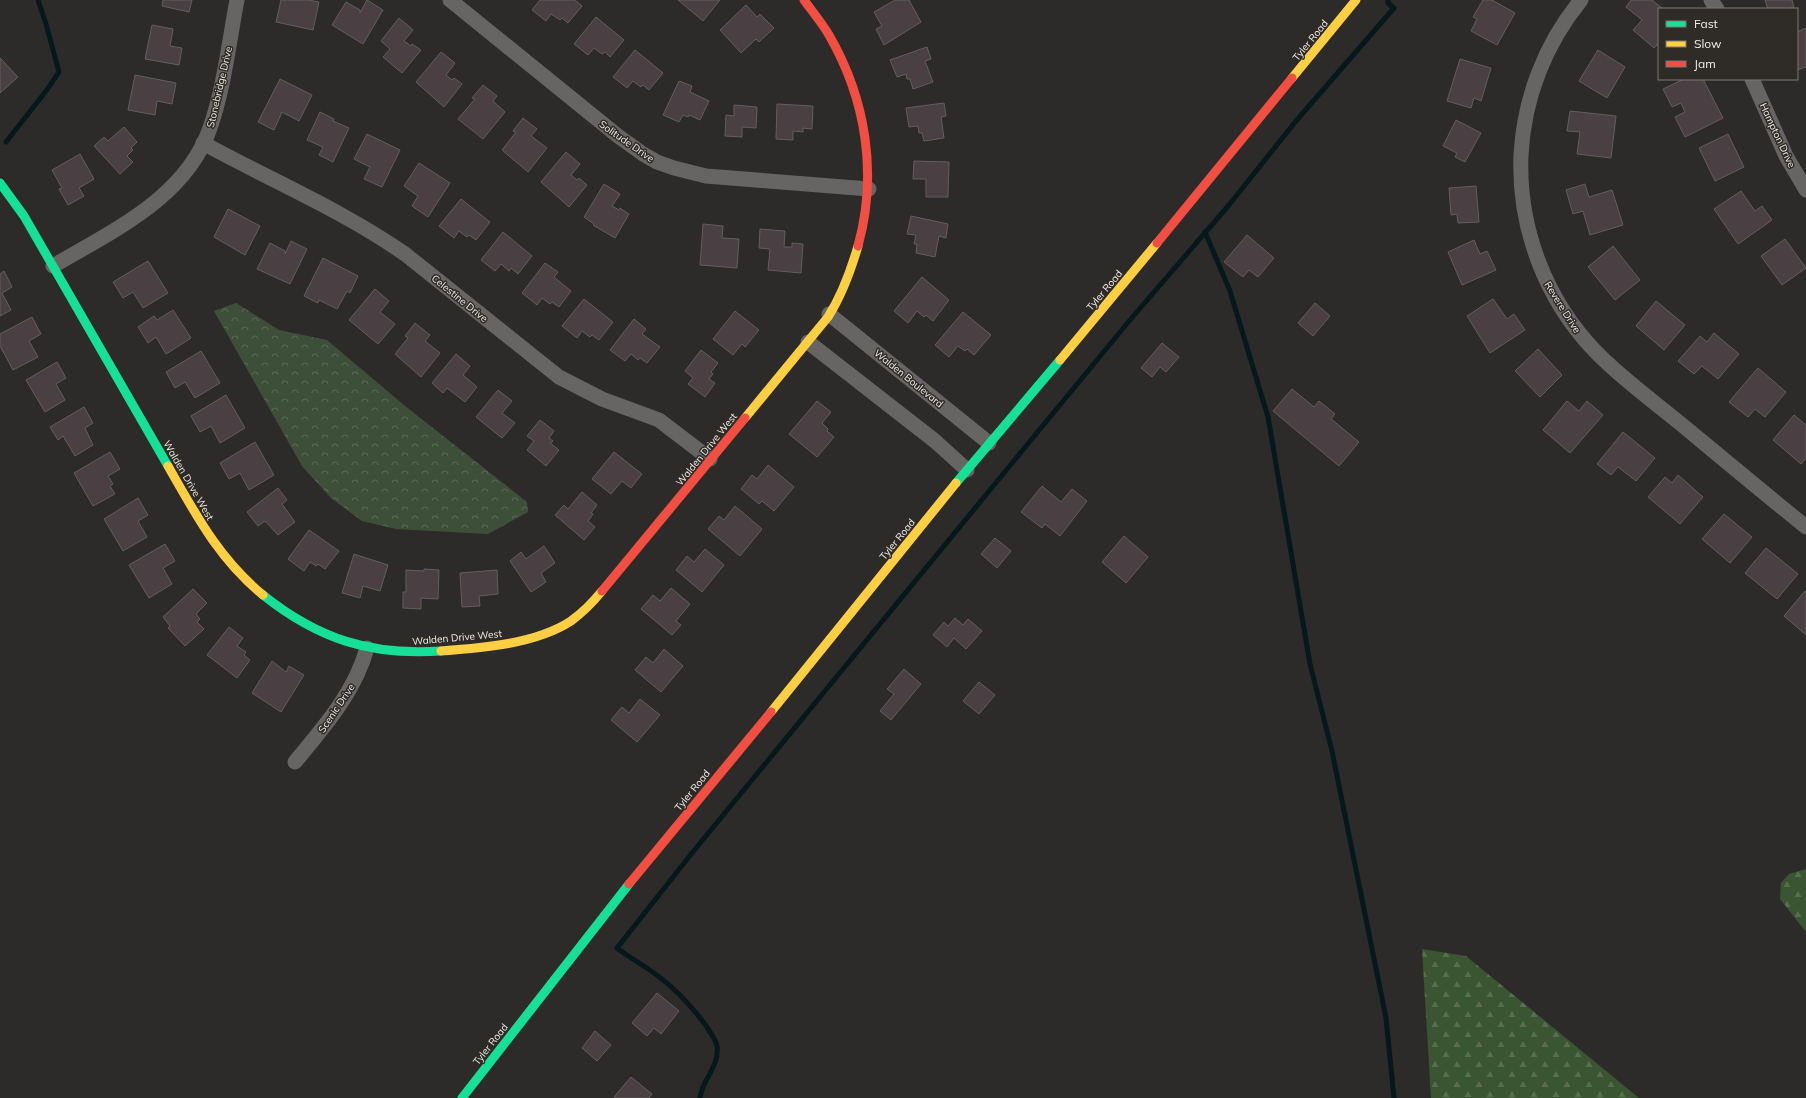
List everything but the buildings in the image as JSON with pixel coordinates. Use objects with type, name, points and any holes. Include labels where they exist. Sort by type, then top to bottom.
[{"type":"street","name":"Stonebridge Drive","points":[[53,266],[131,219],[168,192],[193,162],[210,129],[218,99],[237,0]]},
{"type":"street","name":"Solitude Drive","points":[[450,0],[618,136],[657,162],[685,172],[706,176],[868,189]]},
{"type":"street","name":"Walden Drive West","points":[[0,183],[24,216],[208,535],[224,558],[239,574],[280,608],[328,636],[367,648],[415,653],[499,646],[536,635],[568,622],[597,597],[616,576],[710,459],[808,342],[829,314],[844,287],[858,247],[866,211],[870,167],[866,134],[857,97],[846,68],[824,25],[804,0]]},
{"type":"street","name":"Tyler Road","points":[[462,1098],[616,900],[824,648],[989,443],[1134,271],[1356,0]]},
{"type":"street","name":"Revere Drive","points":[[1581,0],[1561,28],[1541,66],[1529,100],[1522,143],[1521,186],[1525,215],[1532,243],[1544,276],[1558,303],[1575,327],[1610,366],[1806,527]]},
{"type":"street","name":"Hampton Drive","points":[[1752,80],[1786,156],[1806,190]]},
{"type":"street","name":"Celestine Drive","points":[[203,143],[379,236],[405,254],[559,377],[602,399],[659,420],[710,459]]},
{"type":"street","name":"Walden Boulevard","points":[[829,314],[989,443]]},
{"type":"street","points":[[808,342],[935,441],[967,470]]},
{"type":"street","name":"Scenic Drive","points":[[295,762],[326,725],[348,693],[363,663],[367,648]]},
{"type":"green space","points":[[236,303],[279,330],[327,340],[405,406],[527,502],[528,512],[488,534],[396,529],[362,521],[331,498],[302,466],[214,311]]},
{"type":"green space","points":[[1806,869],[1806,932],[1780,899],[1781,883],[1789,874]]},
{"type":"green space","points":[[1422,949],[1466,956],[1639,1098],[1431,1098]]},
{"type":"waterway","points":[[6,142],[59,72],[38,0]]},
{"type":"waterway","points":[[700,1098],[701,1091],[716,1060],[717,1046],[714,1038],[696,1013],[672,987],[653,972],[617,948],[692,853],[1130,320],[1229,205],[1296,121],[1394,8],[1388,3],[1388,0]]},
{"type":"waterway","points":[[1205,232],[1230,291],[1268,417],[1310,664],[1332,751],[1386,1018],[1394,1098]]},
{"type":"traffic: fast","points":[[0,183],[24,216],[168,466]]},
{"type":"traffic: fast","points":[[956,483],[1060,360]]},
{"type":"traffic: fast","points":[[263,595],[304,623],[346,641],[391,651],[441,651]]},
{"type":"traffic: fast","points":[[462,1098],[629,884]]},
{"type":"traffic: slow","points":[[1292,78],[1356,0]]},
{"type":"traffic: slow","points":[[1060,360],[1157,243]]},
{"type":"traffic: slow","points":[[745,418],[828,317],[846,282],[858,246]]},
{"type":"traffic: slow","points":[[168,466],[199,519],[221,551],[247,581],[263,595]]},
{"type":"traffic: slow","points":[[771,712],[956,483]]},
{"type":"traffic: slow","points":[[441,651],[508,644],[542,635],[571,621],[602,591]]},
{"type":"traffic: jam","points":[[804,0],[829,35],[842,59],[860,111],[865,138],[867,192],[864,219],[858,246]]},
{"type":"traffic: jam","points":[[1157,243],[1292,78]]},
{"type":"traffic: jam","points":[[602,591],[745,418]]},
{"type":"traffic: jam","points":[[629,884],[771,712]]}]
